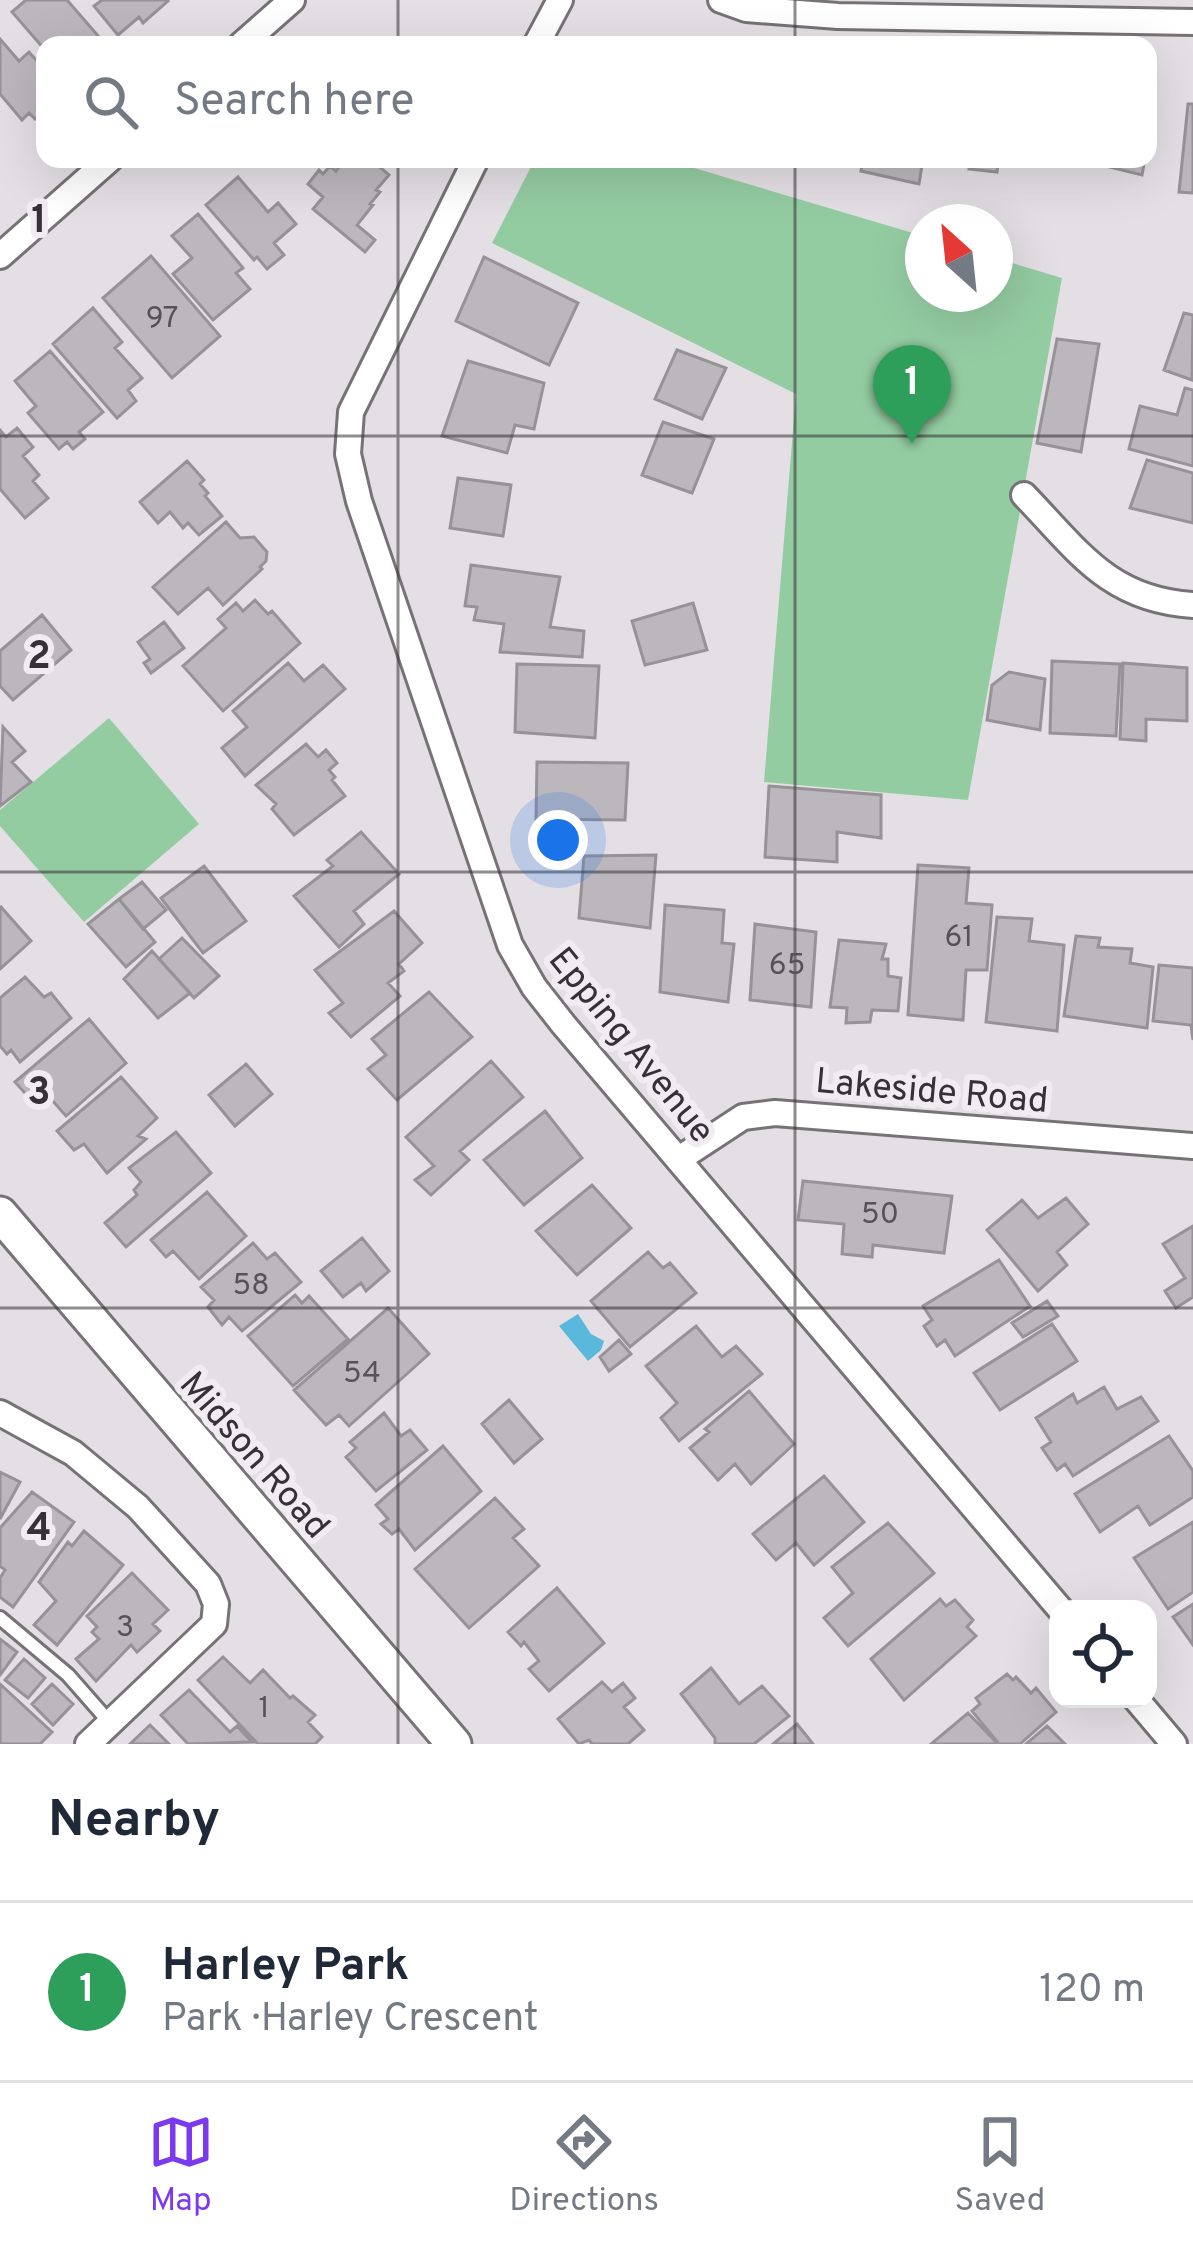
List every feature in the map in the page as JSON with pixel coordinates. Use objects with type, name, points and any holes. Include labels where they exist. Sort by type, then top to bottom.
[{"type":"street","points":[[251,36],[292,0]]},
{"type":"street","points":[[541,36],[560,0]]},
{"type":"street","points":[[721,0],[746,9],[838,16],[1193,22]]},
{"type":"street","points":[[0,256],[100,168]]},
{"type":"street","name":"Epping Avenue","points":[[472,168],[351,412],[349,454],[359,501],[510,945],[534,987],[1052,1600]]},
{"type":"street","points":[[1024,495],[1090,563],[1131,595],[1193,605]]},
{"type":"street","name":"Lakeside Road","points":[[679,1159],[743,1117],[775,1112],[1193,1145]]},
{"type":"street","name":"Midson Road","points":[[0,1214],[438,1738]]},
{"type":"street","points":[[0,1413],[73,1454],[138,1507],[198,1571],[216,1604],[214,1624],[88,1744]]},
{"type":"street","points":[[1144,1708],[1174,1744]]},
{"type":"lane","points":[[0,1618],[68,1675],[111,1724]]},
{"type":"green space","points":[[530,168],[694,168],[905,231],[905,312],[1013,312],[1013,263],[1062,278],[968,800],[764,782],[796,394],[492,243]]},
{"type":"green space","points":[[109,718],[199,824],[84,922],[0,826],[0,810]]},
{"type":"water","points":[[578,1314],[591,1334],[604,1341],[588,1361],[559,1326]]},
{"type":"building","points":[[26,0],[67,0],[98,36],[36,36],[36,40],[12,12]]},
{"type":"building","points":[[102,0],[168,1],[143,23],[139,17],[118,35],[94,6]]},
{"type":"building","points":[[0,39],[19,61],[29,52],[36,60],[36,118],[29,113],[22,120],[0,94]]},
{"type":"building","points":[[1188,104],[1193,104],[1193,193],[1179,192]]},
{"type":"building","points":[[328,168],[381,168],[389,175],[357,225],[375,240],[365,252],[313,209],[323,197],[308,184],[319,170],[323,174]]},
{"type":"building","points":[[862,168],[922,168],[919,184]]},
{"type":"building","points":[[1114,168],[1143,168],[1142,175]]},
{"type":"building","points":[[238,177],[268,212],[278,203],[296,224],[274,243],[284,255],[267,269],[206,205]]},
{"type":"building","points":[[198,214],[243,268],[236,273],[250,289],[213,320],[173,274],[192,258],[172,236]]},
{"type":"building","points":[[151,256],[220,336],[172,378],[103,298]]},
{"type":"building","points":[[484,257],[578,303],[549,365],[456,321]]},
{"type":"building","points":[[93,308],[122,342],[115,348],[142,378],[128,390],[136,401],[117,418],[53,344]]},
{"type":"building","points":[[1184,313],[1193,315],[1192,380],[1164,370]]},
{"type":"building","points":[[1057,339],[1099,344],[1081,452],[1037,443]]},
{"type":"building","points":[[677,350],[726,368],[702,419],[655,399]]},
{"type":"building","points":[[50,351],[103,412],[79,432],[85,439],[73,449],[67,442],[59,449],[28,413],[36,406],[15,381]]},
{"type":"building","points":[[468,361],[544,383],[534,429],[515,425],[507,453],[442,436]]},
{"type":"building","points":[[1185,388],[1193,390],[1193,466],[1129,449],[1140,406],[1177,415]]},
{"type":"building","points":[[663,422],[714,439],[692,493],[642,475]]},
{"type":"building","points":[[17,428],[33,447],[23,456],[39,475],[33,481],[48,498],[25,518],[0,489],[0,430],[6,437]]},
{"type":"building","points":[[1147,460],[1193,473],[1193,523],[1130,508]]},
{"type":"building","points":[[187,461],[204,480],[200,484],[208,493],[205,496],[222,516],[199,535],[188,523],[183,528],[170,512],[158,523],[140,502]]},
{"type":"building","points":[[458,478],[511,485],[503,536],[450,528]]},
{"type":"building","points":[[226,522],[240,538],[254,537],[267,552],[262,569],[223,605],[208,588],[178,614],[153,587]]},
{"type":"building","points":[[471,565],[560,577],[550,627],[584,631],[582,657],[500,652],[504,624],[474,620],[477,607],[465,606]]},
{"type":"building","points":[[255,600],[268,614],[272,611],[300,643],[223,711],[183,666],[226,628],[218,619],[236,603],[243,611]]},
{"type":"building","points":[[693,603],[707,650],[645,665],[632,621]]},
{"type":"building","points":[[42,615],[71,650],[13,700],[0,686],[0,651]]},
{"type":"building","points":[[164,622],[184,648],[151,673],[144,663],[150,659],[138,642]]},
{"type":"building","points":[[1052,661],[1120,664],[1116,736],[1050,733]]},
{"type":"building","points":[[288,663],[304,681],[323,665],[345,689],[245,776],[222,748],[247,727],[233,711]]},
{"type":"building","points":[[1123,663],[1187,668],[1187,721],[1146,719],[1146,741],[1120,739]]},
{"type":"building","points":[[517,664],[599,666],[595,738],[515,732]]},
{"type":"building","points":[[1009,672],[1045,679],[1040,730],[987,720],[992,685]]},
{"type":"building","points":[[3,727],[25,751],[12,762],[31,782],[0,806]]},
{"type":"building","points":[[306,744],[318,757],[326,750],[337,763],[329,770],[345,796],[294,835],[272,809],[276,804],[256,785]]},
{"type":"building","points":[[537,762],[628,763],[625,820],[536,819]]},
{"type":"building","points":[[769,786],[881,795],[881,838],[837,832],[837,862],[765,857]]},
{"type":"building","points":[[361,832],[399,874],[354,911],[364,924],[339,947],[294,896],[333,866],[327,860]]},
{"type":"building","points":[[656,855],[650,928],[579,918],[584,856]]},
{"type":"building","points":[[918,865],[969,868],[966,903],[992,905],[987,970],[966,970],[963,1020],[908,1015]]},
{"type":"building","points":[[204,866],[246,921],[203,953],[161,898]]},
{"type":"building","points":[[142,882],[166,910],[143,929],[119,899]]},
{"type":"building","points":[[119,899],[155,942],[126,967],[88,924]]},
{"type":"building","points":[[665,905],[724,910],[722,943],[734,944],[728,1002],[660,992]]},
{"type":"building","points":[[0,908],[31,941],[0,969]]},
{"type":"building","points":[[394,911],[422,943],[399,964],[404,971],[388,983],[400,996],[351,1037],[329,1013],[343,1003],[315,970]]},
{"type":"building","points":[[997,917],[1032,919],[1029,941],[1064,945],[1057,1031],[986,1022]]},
{"type":"building","points":[[755,924],[816,932],[811,1007],[750,1000]]},
{"type":"building","points":[[1076,936],[1100,938],[1098,947],[1132,949],[1130,963],[1153,967],[1147,1028],[1064,1016]]},
{"type":"building","points":[[182,938],[219,976],[194,998],[159,959]]},
{"type":"building","points":[[839,940],[886,944],[882,959],[888,959],[888,976],[901,978],[898,1011],[872,1010],[870,1022],[846,1023],[847,1008],[830,1007]]},
{"type":"building","points":[[152,951],[190,993],[158,1018],[124,979]]},
{"type":"building","points":[[1159,965],[1193,968],[1193,1040],[1191,1025],[1153,1021]]},
{"type":"building","points":[[25,977],[44,997],[51,993],[71,1018],[20,1062],[11,1050],[7,1054],[0,1046],[0,998]]},
{"type":"building","points":[[429,992],[472,1037],[397,1100],[368,1069],[386,1055],[372,1039]]},
{"type":"building","points":[[89,1019],[126,1063],[66,1116],[44,1091],[32,1101],[15,1082]]},
{"type":"building","points":[[491,1061],[523,1097],[460,1151],[469,1160],[431,1195],[415,1180],[434,1166],[406,1137]]},
{"type":"building","points":[[246,1064],[272,1094],[235,1126],[209,1095]]},
{"type":"building","points":[[121,1077],[157,1118],[138,1136],[146,1139],[107,1173],[84,1144],[74,1150],[57,1131]]},
{"type":"building","points":[[545,1111],[582,1158],[524,1205],[484,1160]]},
{"type":"building","points":[[176,1132],[211,1173],[126,1247],[105,1223],[137,1195],[134,1190],[141,1182],[129,1168]]},
{"type":"building","points":[[803,1181],[952,1196],[944,1253],[873,1245],[872,1257],[842,1254],[844,1224],[798,1220]]},
{"type":"building","points":[[592,1185],[631,1228],[577,1275],[536,1231]]},
{"type":"building","points":[[207,1192],[246,1236],[199,1279],[173,1251],[166,1257],[151,1240]]},
{"type":"building","points":[[1066,1198],[1088,1224],[1057,1252],[1067,1265],[1038,1291],[987,1230],[1022,1200],[1038,1218]]},
{"type":"building","points":[[1193,1226],[1193,1297],[1176,1308],[1165,1291],[1185,1278],[1163,1244]]},
{"type":"building","points":[[362,1238],[389,1271],[366,1291],[361,1283],[343,1297],[321,1271]]},
{"type":"building","points":[[253,1243],[267,1259],[275,1253],[301,1282],[242,1331],[229,1317],[222,1325],[208,1307],[214,1300],[201,1287]]},
{"type":"building","points":[[648,1252],[663,1268],[670,1263],[696,1293],[630,1347],[591,1301]]},
{"type":"building","points":[[999,1260],[1030,1306],[955,1356],[945,1340],[937,1346],[924,1326],[932,1320],[923,1306]]},
{"type":"building","points":[[295,1295],[302,1303],[309,1296],[348,1339],[293,1386],[248,1336]]},
{"type":"building","points":[[1047,1301],[1058,1316],[1023,1337],[1012,1323]]},
{"type":"building","points":[[388,1308],[429,1354],[349,1426],[339,1415],[326,1425],[294,1390]]},
{"type":"building","points":[[1052,1324],[1077,1361],[1000,1410],[974,1373]]},
{"type":"building","points":[[696,1326],[722,1357],[736,1346],[762,1374],[679,1441],[661,1418],[677,1403],[646,1366]]},
{"type":"building","points":[[619,1340],[631,1354],[609,1371],[600,1357]]},
{"type":"building","points":[[1104,1387],[1117,1409],[1141,1397],[1158,1421],[1073,1476],[1065,1464],[1057,1470],[1042,1448],[1051,1442],[1036,1418],[1073,1394],[1077,1403]]},
{"type":"building","points":[[749,1391],[794,1444],[751,1484],[735,1464],[718,1480],[690,1448]]},
{"type":"building","points":[[509,1400],[542,1439],[514,1463],[482,1424]]},
{"type":"building","points":[[384,1413],[401,1436],[410,1430],[427,1450],[376,1491],[346,1457],[356,1448],[350,1442]]},
{"type":"building","points":[[1169,1436],[1193,1471],[1193,1497],[1150,1525],[1138,1506],[1100,1532],[1075,1494]]},
{"type":"building","points":[[443,1446],[481,1491],[415,1550],[399,1529],[392,1534],[381,1524],[388,1519],[376,1505]]},
{"type":"building","points":[[0,1472],[20,1482],[0,1519]]},
{"type":"building","points":[[824,1476],[864,1522],[814,1565],[796,1543],[776,1560],[753,1534]]},
{"type":"building","points":[[32,1492],[74,1522],[13,1607],[0,1597],[5,1570],[0,1566],[0,1528]]},
{"type":"building","points":[[495,1498],[524,1529],[513,1538],[539,1566],[469,1628],[415,1569]]},
{"type":"building","points":[[1193,1522],[1193,1592],[1168,1609],[1134,1558]]},
{"type":"building","points":[[888,1523],[934,1573],[848,1646],[824,1618],[853,1593],[832,1567]]},
{"type":"building","points":[[84,1531],[123,1565],[57,1645],[34,1625],[56,1601],[39,1582],[68,1542],[72,1546]]},
{"type":"building","points":[[132,1573],[168,1610],[153,1624],[160,1631],[137,1652],[131,1645],[96,1681],[76,1659],[99,1639],[92,1632],[97,1627],[87,1616]]},
{"type":"building","points":[[557,1588],[604,1643],[549,1691],[529,1669],[539,1661],[524,1642],[521,1646],[508,1632]]},
{"type":"building","points":[[940,1599],[946,1606],[955,1600],[973,1620],[967,1627],[976,1636],[904,1700],[871,1659]]},
{"type":"building","points":[[1193,1604],[1193,1645],[1173,1617]]},
{"type":"building","points":[[0,1639],[17,1652],[0,1675]]},
{"type":"building","points":[[223,1657],[250,1683],[263,1670],[315,1715],[308,1722],[322,1737],[315,1744],[258,1744],[198,1680]]},
{"type":"building","points":[[24,1659],[45,1678],[28,1698],[5,1680]]},
{"type":"building","points":[[711,1668],[739,1704],[762,1686],[789,1716],[754,1744],[715,1744],[681,1694]]},
{"type":"building","points":[[1007,1674],[1031,1693],[1036,1688],[1056,1712],[1020,1744],[999,1744],[972,1711],[980,1704],[976,1698]]},
{"type":"building","points":[[602,1682],[612,1692],[623,1683],[635,1698],[624,1707],[644,1730],[628,1744],[592,1744],[589,1740],[579,1744],[558,1719]]},
{"type":"building","points":[[0,1684],[52,1732],[40,1744],[0,1744]]},
{"type":"building","points":[[52,1684],[73,1704],[53,1725],[32,1704]]},
{"type":"building","points":[[189,1690],[230,1732],[237,1726],[252,1742],[188,1744],[161,1715]]},
{"type":"building","points":[[968,1713],[998,1744],[931,1744]]},
{"type":"building","points":[[797,1724],[813,1744],[773,1744]]},
{"type":"building","points":[[150,1725],[169,1744],[130,1744]]},
{"type":"building","points":[[1047,1726],[1065,1744],[1026,1744]]},
{"type":"place","name":"Harley Park","points":[[912,444]]}]
